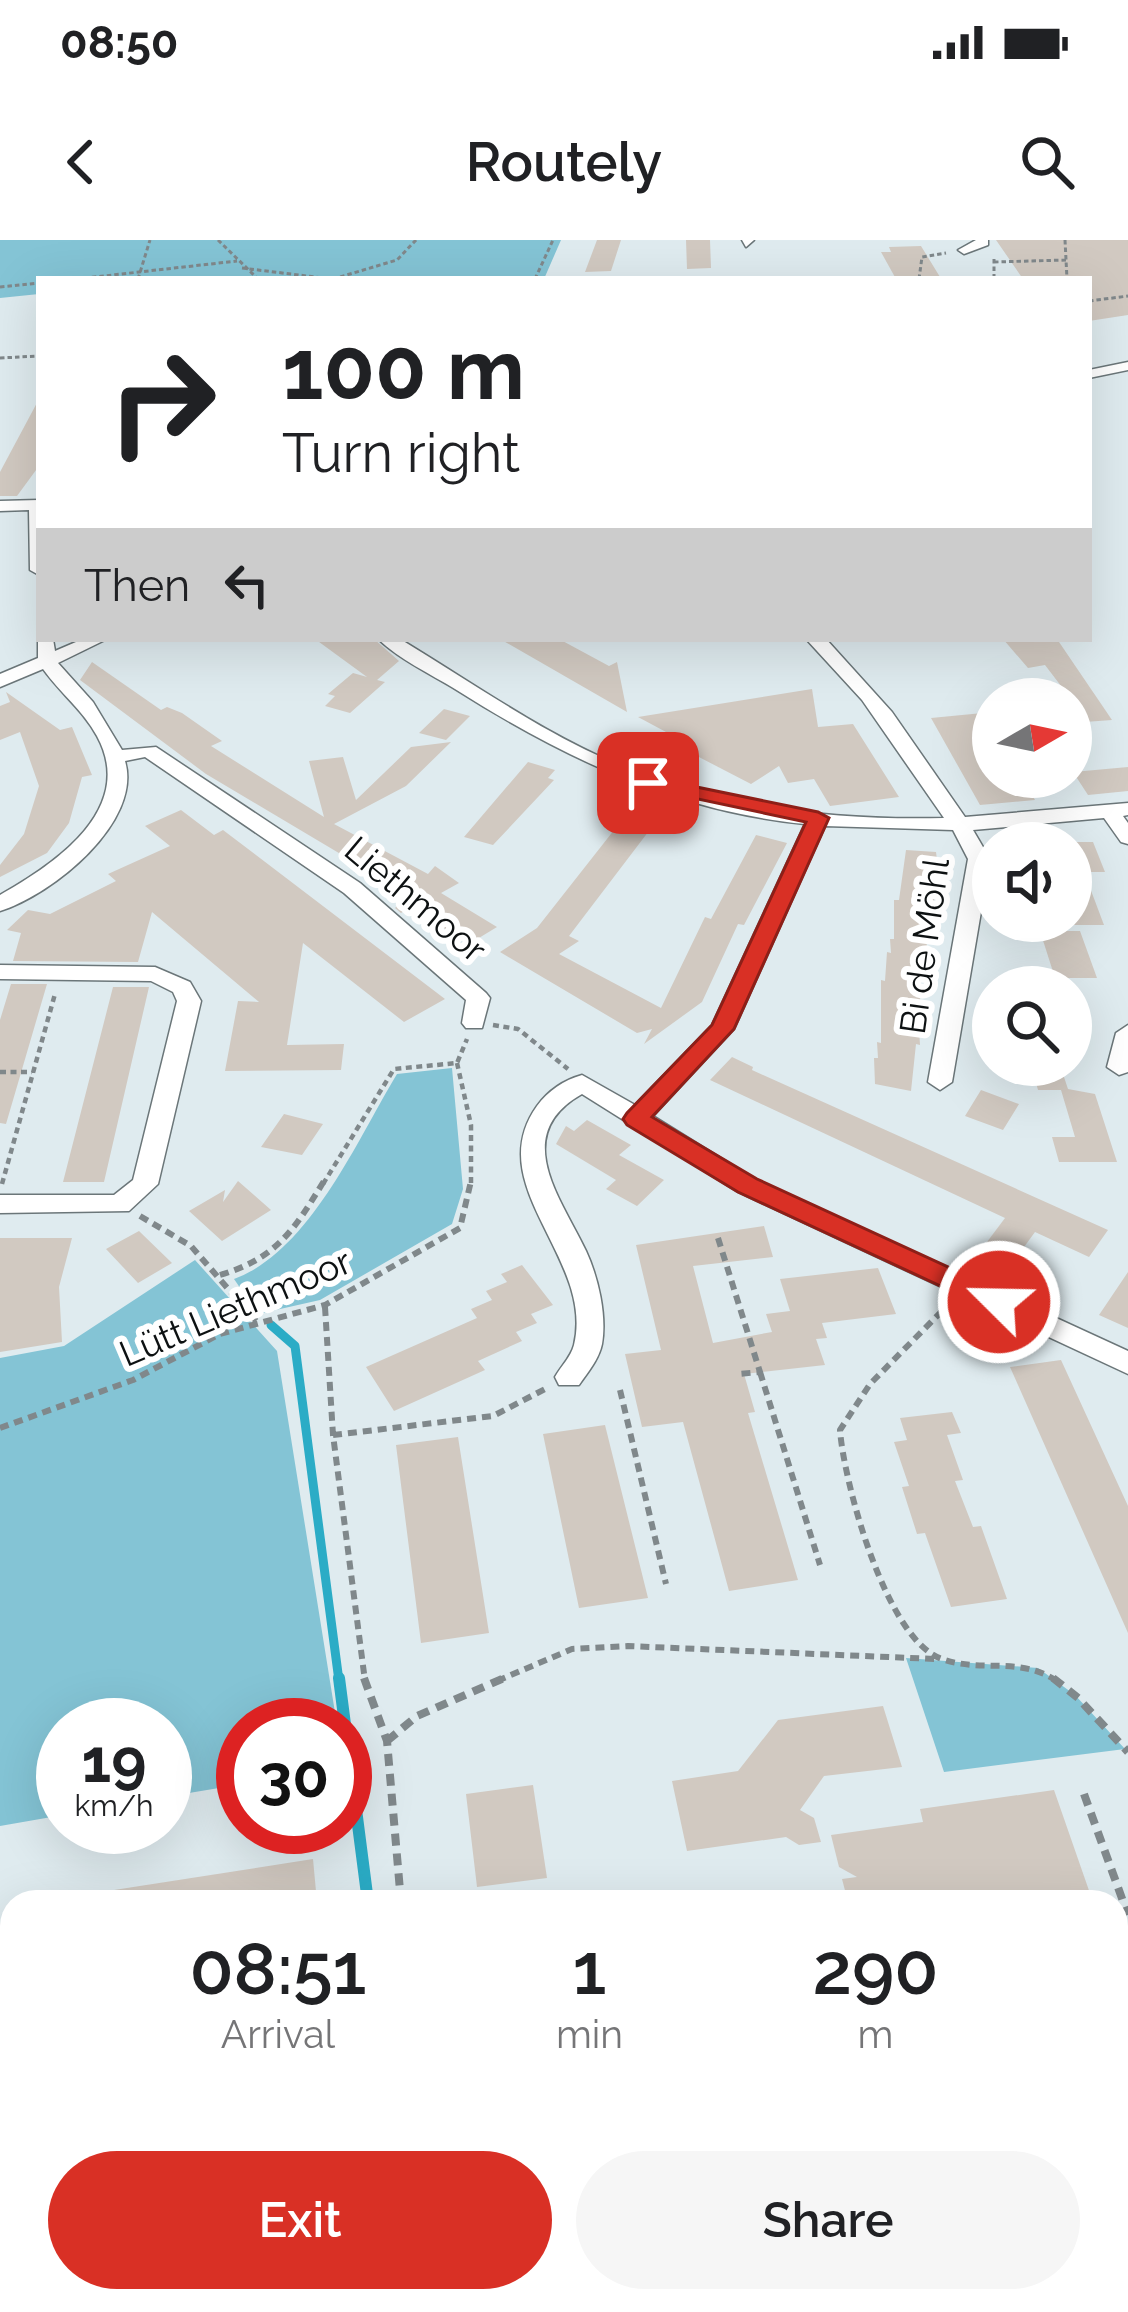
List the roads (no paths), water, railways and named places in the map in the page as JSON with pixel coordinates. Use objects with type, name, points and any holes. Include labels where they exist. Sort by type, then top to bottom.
[{"type":"street","points":[[964,250],[982,245],[982,240]]},
{"type":"street","points":[[1092,373],[1128,366]]},
{"type":"street","points":[[0,506],[36,506]]},
{"type":"street","points":[[0,904],[61,869],[97,835],[111,810],[113,757],[88,707],[45,662],[44,642]]},
{"type":"street","points":[[0,681],[91,642]]},
{"type":"street","name":"Bi de Möhl","points":[[392,642],[592,760],[648,783],[703,797],[818,818],[959,825],[1119,810]]},
{"type":"street","points":[[818,642],[873,700],[959,825]]},
{"type":"street","name":"Liethmoor","points":[[113,757],[149,751],[352,888],[478,998],[474,1022]]},
{"type":"street","points":[[1119,810],[1128,838]]},
{"type":"street","points":[[636,1119],[722,1029],[818,818]]},
{"type":"street","name":"Bi de Möhl","points":[[940,1082],[979,859],[969,834],[959,825]]},
{"type":"street","points":[[0,972],[155,974],[182,987],[189,1001],[146,1184],[119,1204],[0,1204]]},
{"type":"street","points":[[1119,1067],[1128,1033]]},
{"type":"street","points":[[569,1377],[588,1350],[588,1320],[574,1255],[544,1203],[532,1148],[539,1117],[555,1095],[582,1082],[747,1186],[1128,1363]]},
{"type":"street","points":[[942,1311],[961,1287]]},
{"type":"waterway","points":[[271,1325],[295,1346],[339,1681]]},
{"type":"waterway","points":[[339,1678],[366,1890]]}]
